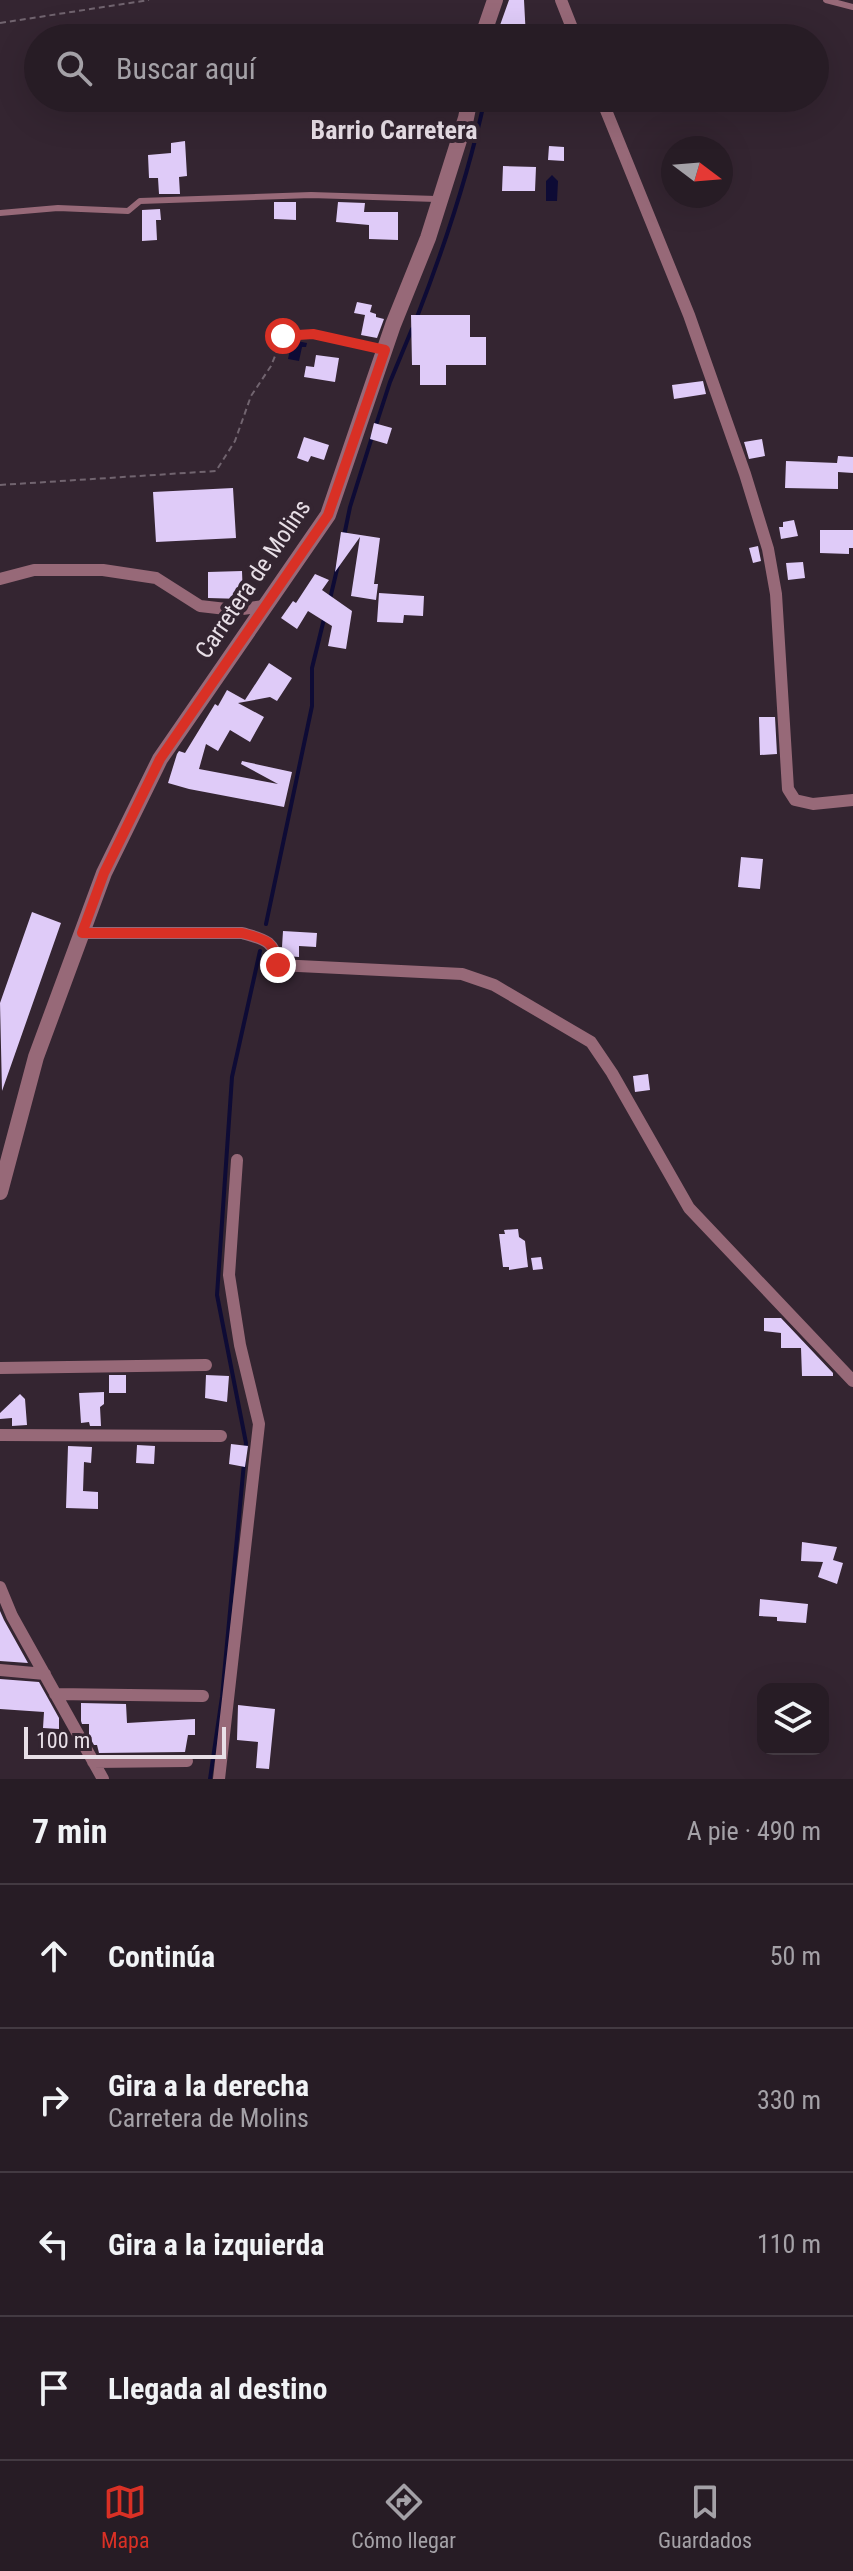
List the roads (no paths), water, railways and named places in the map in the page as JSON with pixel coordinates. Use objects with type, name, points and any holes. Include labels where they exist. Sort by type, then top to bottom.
[{"type":"street","points":[[487,24],[495,0]]},
{"type":"street","points":[[561,0],[570,24]]},
{"type":"street","name":"Carretera de Molins","points":[[1,1181],[36,1057],[104,873],[160,759],[328,515],[440,199],[467,112]]},
{"type":"street","points":[[607,112],[689,315],[768,549],[776,594],[788,789],[795,800],[813,804],[853,800]]},
{"type":"street","points":[[0,579],[34,570],[103,570],[156,578],[200,606],[235,610],[264,606]]},
{"type":"street","points":[[82,933],[242,933],[267,940],[276,951],[278,965],[462,974],[494,985],[591,1042],[689,1208],[853,1381]]},
{"type":"street","points":[[219,1779],[259,1424],[240,1345],[229,1275],[237,1160]]},
{"type":"street","points":[[0,1368],[206,1365]]},
{"type":"street","points":[[0,1435],[221,1436]]},
{"type":"street","points":[[0,1587],[12,1616],[103,1779]]},
{"type":"street","points":[[0,1670],[45,1674]]},
{"type":"street","points":[[55,1694],[203,1696]]},
{"type":"street","points":[[93,1762],[187,1761]]},
{"type":"lane","points":[[826,0],[853,7]]},
{"type":"lane","points":[[0,213],[58,208],[128,211],[140,201],[311,195],[440,199]]},
{"type":"waterway","points":[[417,317],[456,209],[482,112]]},
{"type":"waterway","points":[[376,425],[412,329]]},
{"type":"waterway","points":[[344,536],[372,437]]},
{"type":"waterway","points":[[330,599],[338,565]]},
{"type":"waterway","points":[[266,924],[312,706],[312,668],[324,619]]},
{"type":"waterway","points":[[245,1450],[217,1295],[232,1077],[260,951]]},
{"type":"waterway","points":[[210,1779],[222,1697],[244,1463]]},
{"type":"district","name":"Barrio Carretera","points":[[394,130]]}]
